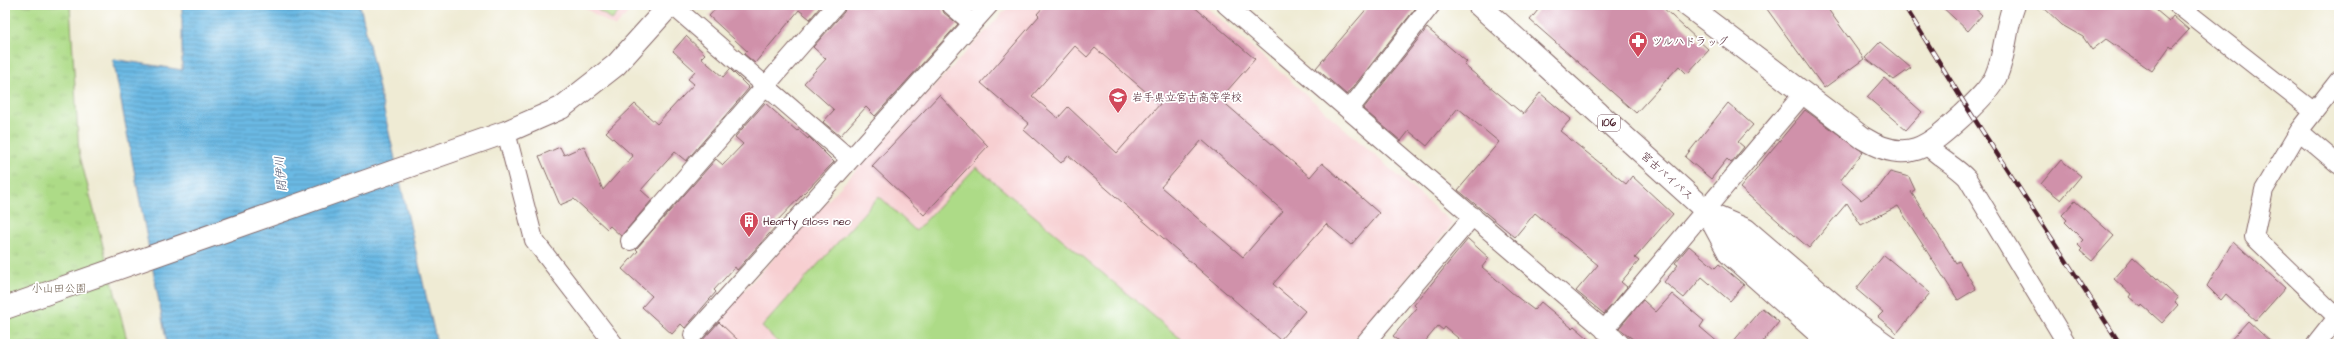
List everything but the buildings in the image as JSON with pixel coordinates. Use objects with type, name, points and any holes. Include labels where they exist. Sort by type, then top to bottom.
[{"type":"main road","points":[[5,308],[506,132],[561,108],[616,64],[671,5]]},
{"type":"main road","name":"宮古バイパス","points":[[1479,5],[1828,321],[1858,344]]},
{"type":"main road","points":[[1686,5],[1875,146],[1890,151],[1905,152],[1919,149],[1927,145],[1946,130],[1977,101],[1996,77],[2005,50],[2009,17],[2014,5]]},
{"type":"street","points":[[671,5],[850,159]]},
{"type":"street","points":[[630,241],[836,5]]},
{"type":"street","points":[[951,5],[972,23]]},
{"type":"street","points":[[693,335],[989,5]]},
{"type":"street","points":[[1226,5],[1621,344]]},
{"type":"street","points":[[1349,110],[1431,5]]},
{"type":"street","points":[[2178,5],[2313,111]]},
{"type":"street","points":[[2316,344],[2338,317],[2254,237],[2264,190],[2299,130],[2339,80]]},
{"type":"street","points":[[1604,330],[1704,210],[1804,94]]},
{"type":"street","points":[[2299,130],[2339,165]]},
{"type":"street","points":[[506,132],[534,240],[614,344]]},
{"type":"street","points":[[1927,145],[1938,155],[1958,168],[1967,178],[2067,344]]},
{"type":"street","points":[[1704,210],[1728,255],[1828,344]]},
{"type":"street","points":[[1704,210],[1747,228],[1852,318],[1888,344]]},
{"type":"street","points":[[1374,341],[1472,216]]},
{"type":"shaded area","points":[[580,5],[635,5],[615,27]]},
{"type":"shaded area","name":"岩手県立宮古高等学校","points":[[1010,5],[1204,5],[1453,224],[1351,344],[694,344]]},
{"type":"green space","name":"小山田公園","points":[[5,5],[70,5],[79,152],[128,344],[5,344]]},
{"type":"green space","points":[[591,5],[625,5],[612,20]]},
{"type":"green space","points":[[976,167],[1187,344],[780,344],[762,327],[879,196],[916,231]]},
{"type":"water","name":"閉伊川","points":[[182,5],[360,5],[437,344],[167,344],[113,59],[182,70]]},
{"type":"railway","points":[[1904,5],[1968,109],[2120,344]]},
{"type":"place","name":"ツルハドラッグ","points":[[1638,58]]},
{"type":"place","name":"岩手県立宮古高等学校","points":[[1118,114]]},
{"type":"place","name":"Hearty Gloss neo","points":[[749,238]]}]
